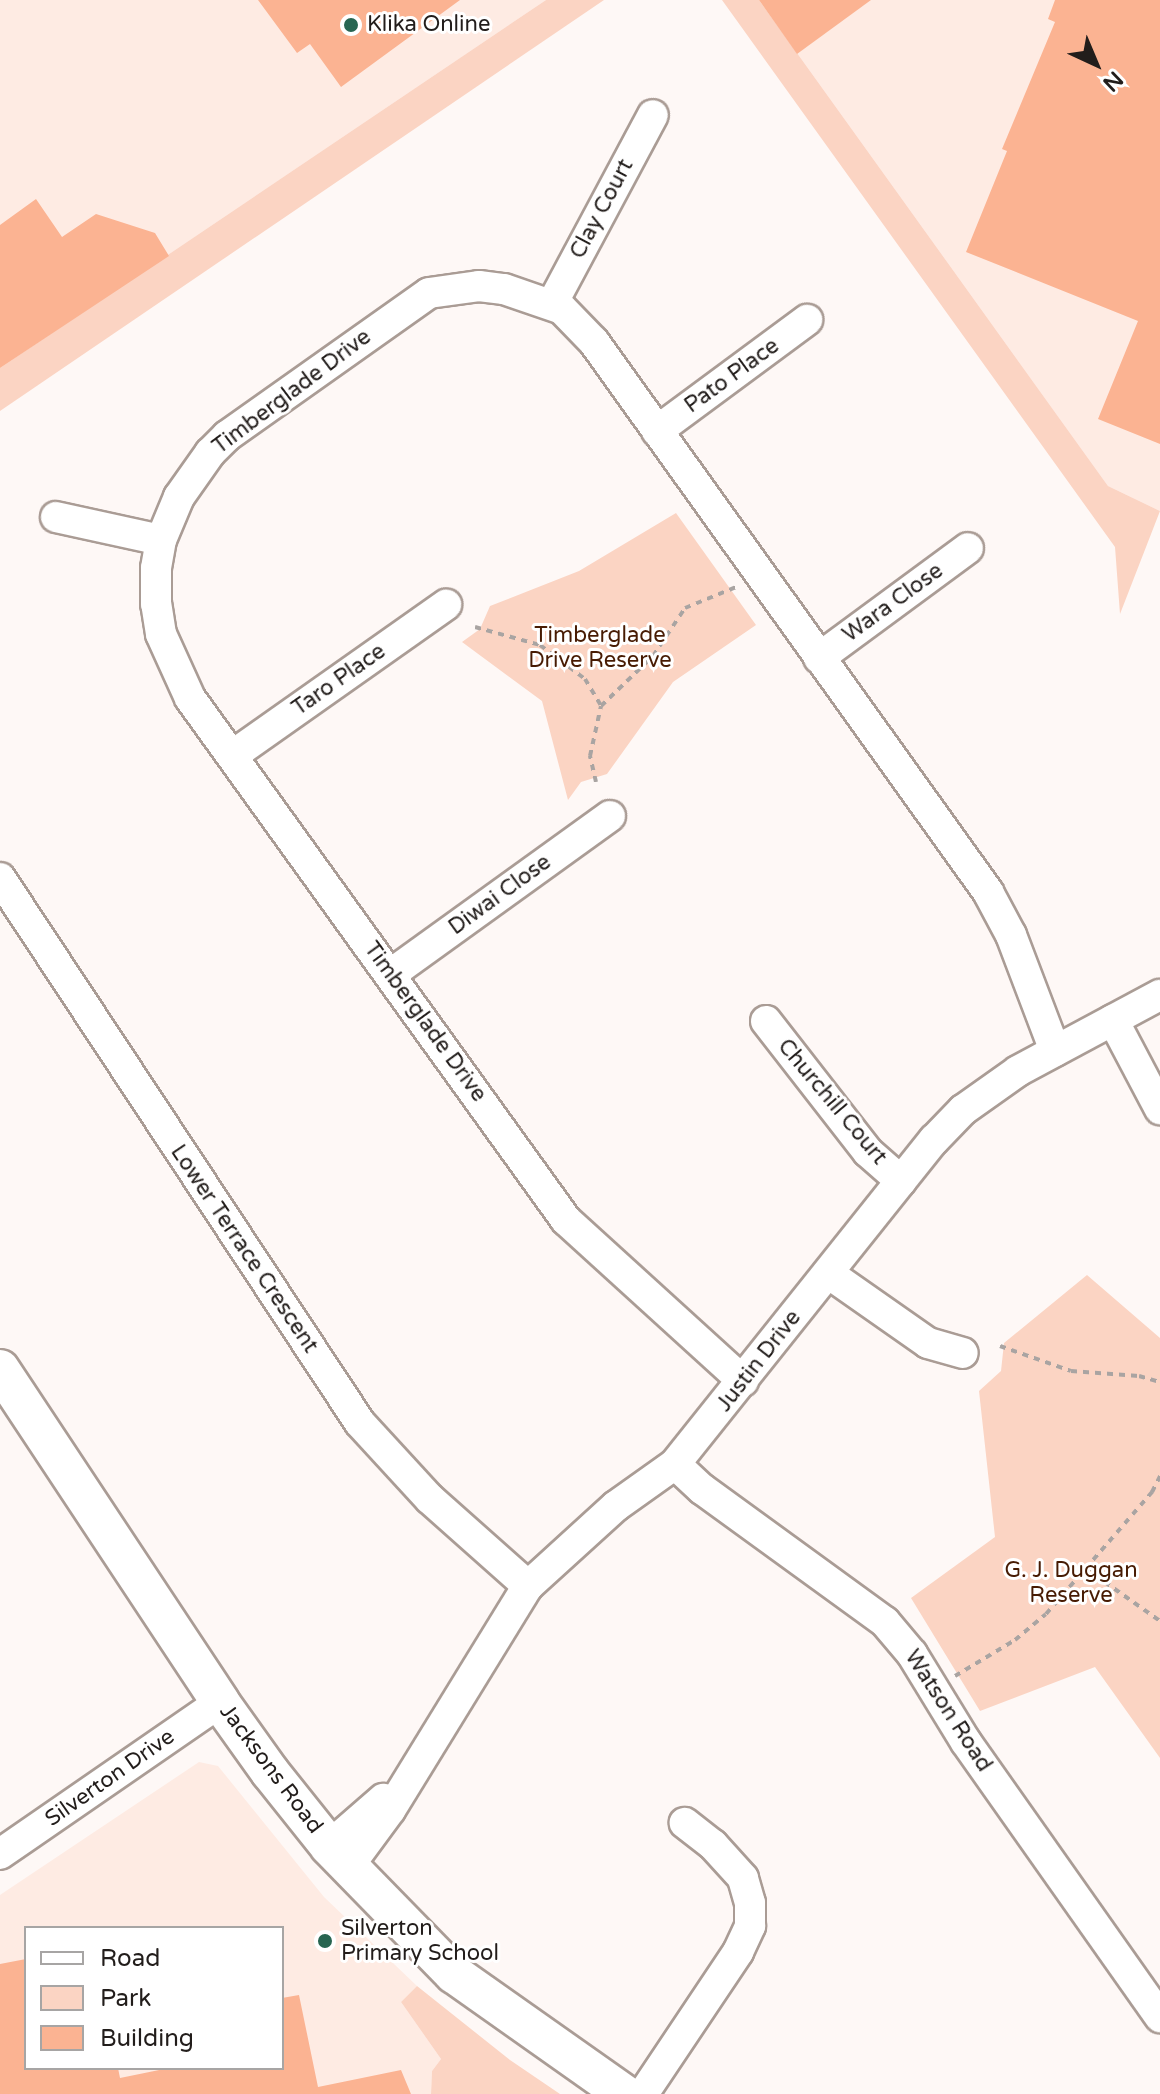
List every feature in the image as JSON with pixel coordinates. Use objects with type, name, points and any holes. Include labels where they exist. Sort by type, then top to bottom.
[{"type":"main road","name":"Jacksons Road","points":[[0,1369],[220,1702],[286,1794],[339,1856],[454,1974],[624,2094]]},
{"type":"street","name":"Clay Court","points":[[552,304],[653,115]]},
{"type":"street","name":"Timberglade Drive","points":[[743,1381],[566,1220],[190,698],[161,634],[156,604],[161,540],[179,497],[227,436],[416,299],[445,288],[479,286],[504,289],[552,304],[574,319],[594,342],[999,910],[1055,1051]]},
{"type":"street","name":"Pato Place","points":[[657,431],[807,320]]},
{"type":"street","points":[[56,517],[161,540]]},
{"type":"street","name":"Wara Close","points":[[819,658],[968,548]]},
{"type":"street","name":"Taro Place","points":[[233,755],[446,605]]},
{"type":"street","name":"Diwai Close","points":[[391,974],[610,816]]},
{"type":"street","name":"Lower Terrace Crescent","points":[[0,878],[360,1423],[430,1499],[528,1586]]},
{"type":"street","name":"Justin Drive","points":[[339,1856],[390,1810],[528,1586],[616,1506],[675,1464],[901,1181],[963,1110],[1018,1071],[1160,995]]},
{"type":"street","points":[[1113,1020],[1160,1109]]},
{"type":"street","name":"Churchill Court","points":[[766,1021],[868,1152],[901,1181]]},
{"type":"street","points":[[828,1273],[928,1343],[963,1353]]},
{"type":"street","name":"Watson Road","points":[[675,1464],[702,1489],[885,1622],[912,1654],[966,1742],[1160,2017]]},
{"type":"street","name":"Silverton Drive","points":[[0,1854],[220,1702]]},
{"type":"street","points":[[643,2094],[738,1952],[750,1926],[749,1893],[743,1878],[713,1845],[685,1823]]},
{"type":"path","points":[[596,782],[590,756],[601,706],[653,656],[685,608],[736,587]]},
{"type":"path","points":[[475,627],[540,645],[585,679],[601,706]]},
{"type":"path","points":[[1000,1346],[1071,1371],[1139,1376],[1160,1382]]},
{"type":"path","points":[[954,1677],[1015,1640],[1046,1614],[1152,1492],[1160,1476]]},
{"type":"path","points":[[1152,1492],[1160,1488]]},
{"type":"path","points":[[1085,1568],[1160,1621]]},
{"type":"shaded area","points":[[0,0],[546,0],[0,368]]},
{"type":"shaded area","points":[[759,0],[1160,0],[1160,511],[1108,486]]},
{"type":"shaded area","name":"Silverton Primary School","points":[[199,1762],[218,1766],[324,1897],[417,1986],[401,2002],[441,2059],[432,2071],[431,2094],[0,2094],[0,1895]]},
{"type":"green space","points":[[546,0],[604,0],[0,411],[0,368]]},
{"type":"green space","points":[[722,0],[759,0],[1108,486],[1160,511],[1120,614],[1115,547]]},
{"type":"green space","name":"Timberglade Drive Reserve","points":[[676,513],[756,625],[673,682],[607,774],[581,782],[568,800],[542,701],[462,642],[480,629],[490,606],[579,571]]},
{"type":"green space","name":"G. J. Duggan Reserve","points":[[1087,1275],[1160,1338],[1160,1758],[1095,1667],[980,1711],[911,1598],[995,1537],[979,1391],[1001,1371],[1004,1343]]},
{"type":"green space","points":[[417,1986],[510,2060],[560,2094],[431,2094],[432,2071],[441,2059],[401,2002]]},
{"type":"building","name":"Klika Online","points":[[258,0],[460,0],[341,87],[310,44],[297,53]]},
{"type":"building","points":[[759,0],[871,0],[797,54]]},
{"type":"building","points":[[1055,0],[1160,0],[1160,444],[1098,419],[1138,321],[966,252],[1007,151],[1002,149],[1055,22],[1048,19]]},
{"type":"building","points":[[36,199],[62,237],[96,214],[155,233],[169,256],[0,368],[0,225]]},
{"type":"building","points":[[24,1959],[24,2070],[118,2070],[120,2078],[159,2070],[284,2070],[284,1998],[299,1995],[318,2087],[401,2070],[411,2094],[0,2094],[0,1964]]},
{"type":"place","name":"Klika Online","points":[[351,25]]},
{"type":"place","name":"Silverton Primary School","points":[[325,1941]]}]
